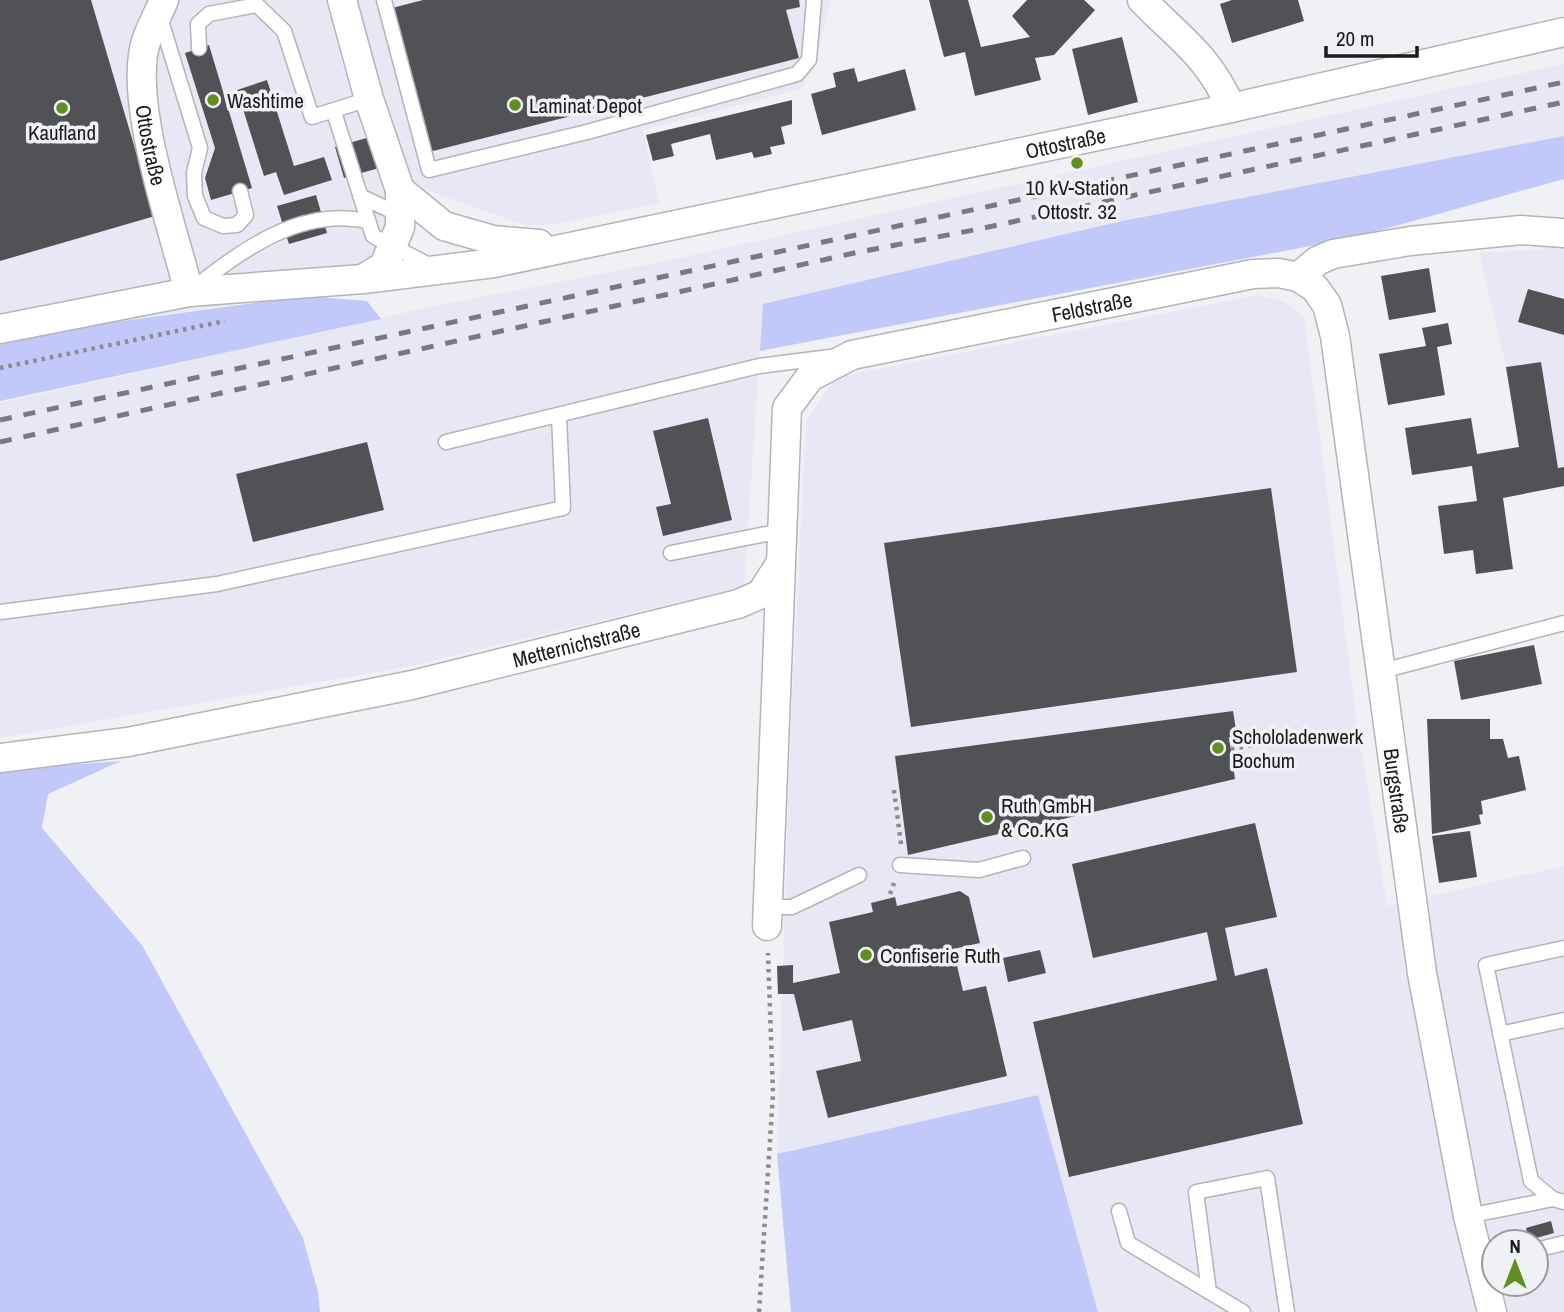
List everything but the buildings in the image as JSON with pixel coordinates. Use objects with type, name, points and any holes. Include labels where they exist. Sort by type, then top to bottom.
[{"type":"street","points":[[342,0],[400,203],[400,227],[384,266],[363,279]]},
{"type":"street","points":[[1142,0],[1202,55],[1220,81],[1231,108]]},
{"type":"street","name":"Ottostraße","points":[[161,6],[143,53],[142,92],[148,130],[189,292]]},
{"type":"street","name":"Ottostraße","points":[[0,329],[189,292],[363,279],[494,262],[1231,108],[1564,32]]},
{"type":"street","name":"Ottostraße","points":[[400,203],[444,226],[493,240],[567,247]]},
{"type":"street","points":[[1298,277],[1317,261],[1333,254],[1397,243],[1466,233],[1521,230],[1564,233]]},
{"type":"street","name":"Feldstraße","points":[[780,564],[787,408],[810,377],[852,355],[1253,274],[1279,273],[1298,277]]},
{"type":"street","name":"Burgstraße","points":[[1298,277],[1315,288],[1327,305],[1335,337],[1422,972],[1468,1216],[1480,1244]]},
{"type":"street","points":[[768,917],[780,564]]},
{"type":"street","name":"Metternichstraße","points":[[0,758],[128,742],[412,685],[738,604],[761,594],[780,564]]},
{"type":"lane","points":[[384,0],[429,170],[587,132],[797,74],[808,60],[814,0]]},
{"type":"lane","points":[[200,48],[198,24],[209,14],[257,5],[284,31],[312,117],[369,99]]},
{"type":"lane","points":[[161,6],[200,148],[194,173],[195,196],[204,218],[223,226],[237,225],[246,215],[240,191]]},
{"type":"lane","points":[[334,112],[373,236],[436,269]]},
{"type":"lane","points":[[360,196],[400,203]]},
{"type":"lane","points":[[189,292],[239,252],[299,222],[350,217],[368,220]]},
{"type":"lane","points":[[446,442],[759,366],[852,355]]},
{"type":"lane","points":[[0,612],[218,584],[562,508],[559,415]]},
{"type":"lane","points":[[671,553],[781,531]]},
{"type":"lane","points":[[1382,671],[1564,623]]},
{"type":"lane","points":[[901,860],[979,870],[1023,858]]},
{"type":"lane","points":[[768,917],[859,875]]},
{"type":"lane","points":[[1559,1201],[1531,1181],[1486,965],[1564,948]]},
{"type":"lane","points":[[1500,1034],[1564,1020]]},
{"type":"lane","points":[[1209,1292],[1196,1192],[1268,1178],[1287,1312]]},
{"type":"lane","points":[[1468,1216],[1559,1201]]},
{"type":"lane","points":[[1119,1211],[1128,1243],[1244,1312]]},
{"type":"path","points":[[0,368],[239,319]]},
{"type":"path","points":[[1231,749],[1284,740]]},
{"type":"path","points":[[894,790],[901,860]]},
{"type":"path","points":[[759,1312],[773,1094],[768,917]]},
{"type":"shaded area","points":[[0,0],[831,0],[815,66],[801,89],[643,130],[659,203],[561,223],[528,226],[423,189],[348,288],[79,327],[0,346]]},
{"type":"shaded area","points":[[1564,64],[1564,136],[1127,220],[763,304],[744,586],[411,666],[0,738],[0,403],[416,310],[675,259]]},
{"type":"shaded area","points":[[1564,136],[1564,179],[1352,238],[760,351],[763,304],[1127,220]]},
{"type":"shaded area","points":[[1564,223],[1564,495],[1562,486],[1527,493],[1506,367],[1479,253],[1548,249]]},
{"type":"shaded area","points":[[1259,295],[1285,302],[1304,316],[1358,731],[1387,906],[1564,866],[1564,1312],[1098,1312],[1037,1095],[777,1154],[791,724],[806,421],[836,377]]},
{"type":"shaded area","points":[[305,296],[367,301],[381,319],[0,401],[0,345],[79,327]]},
{"type":"shaded area","points":[[121,761],[48,794],[42,828],[142,945],[303,1238],[318,1292],[320,1312],[0,1312],[0,770]]},
{"type":"shaded area","points":[[1038,1095],[1098,1312],[791,1312],[777,1154]]},
{"type":"railway","points":[[0,420],[1564,82]]},
{"type":"railway","points":[[0,442],[859,252],[984,228],[1564,102]]},
{"type":"place","name":"Washtime","points":[[213,100]]},
{"type":"place","name":"Laminat Depot","points":[[515,105]]},
{"type":"place","name":"Kaufland","points":[[62,108]]},
{"type":"place","name":"10 kV-Station Ottostr. 32","points":[[1077,163]]},
{"type":"place","name":"Schololadenwerk Bochum","points":[[1218,748]]},
{"type":"place","name":"Ruth GmbH & Co.KG","points":[[987,817]]},
{"type":"place","name":"Confiserie Ruth","points":[[866,955]]}]
